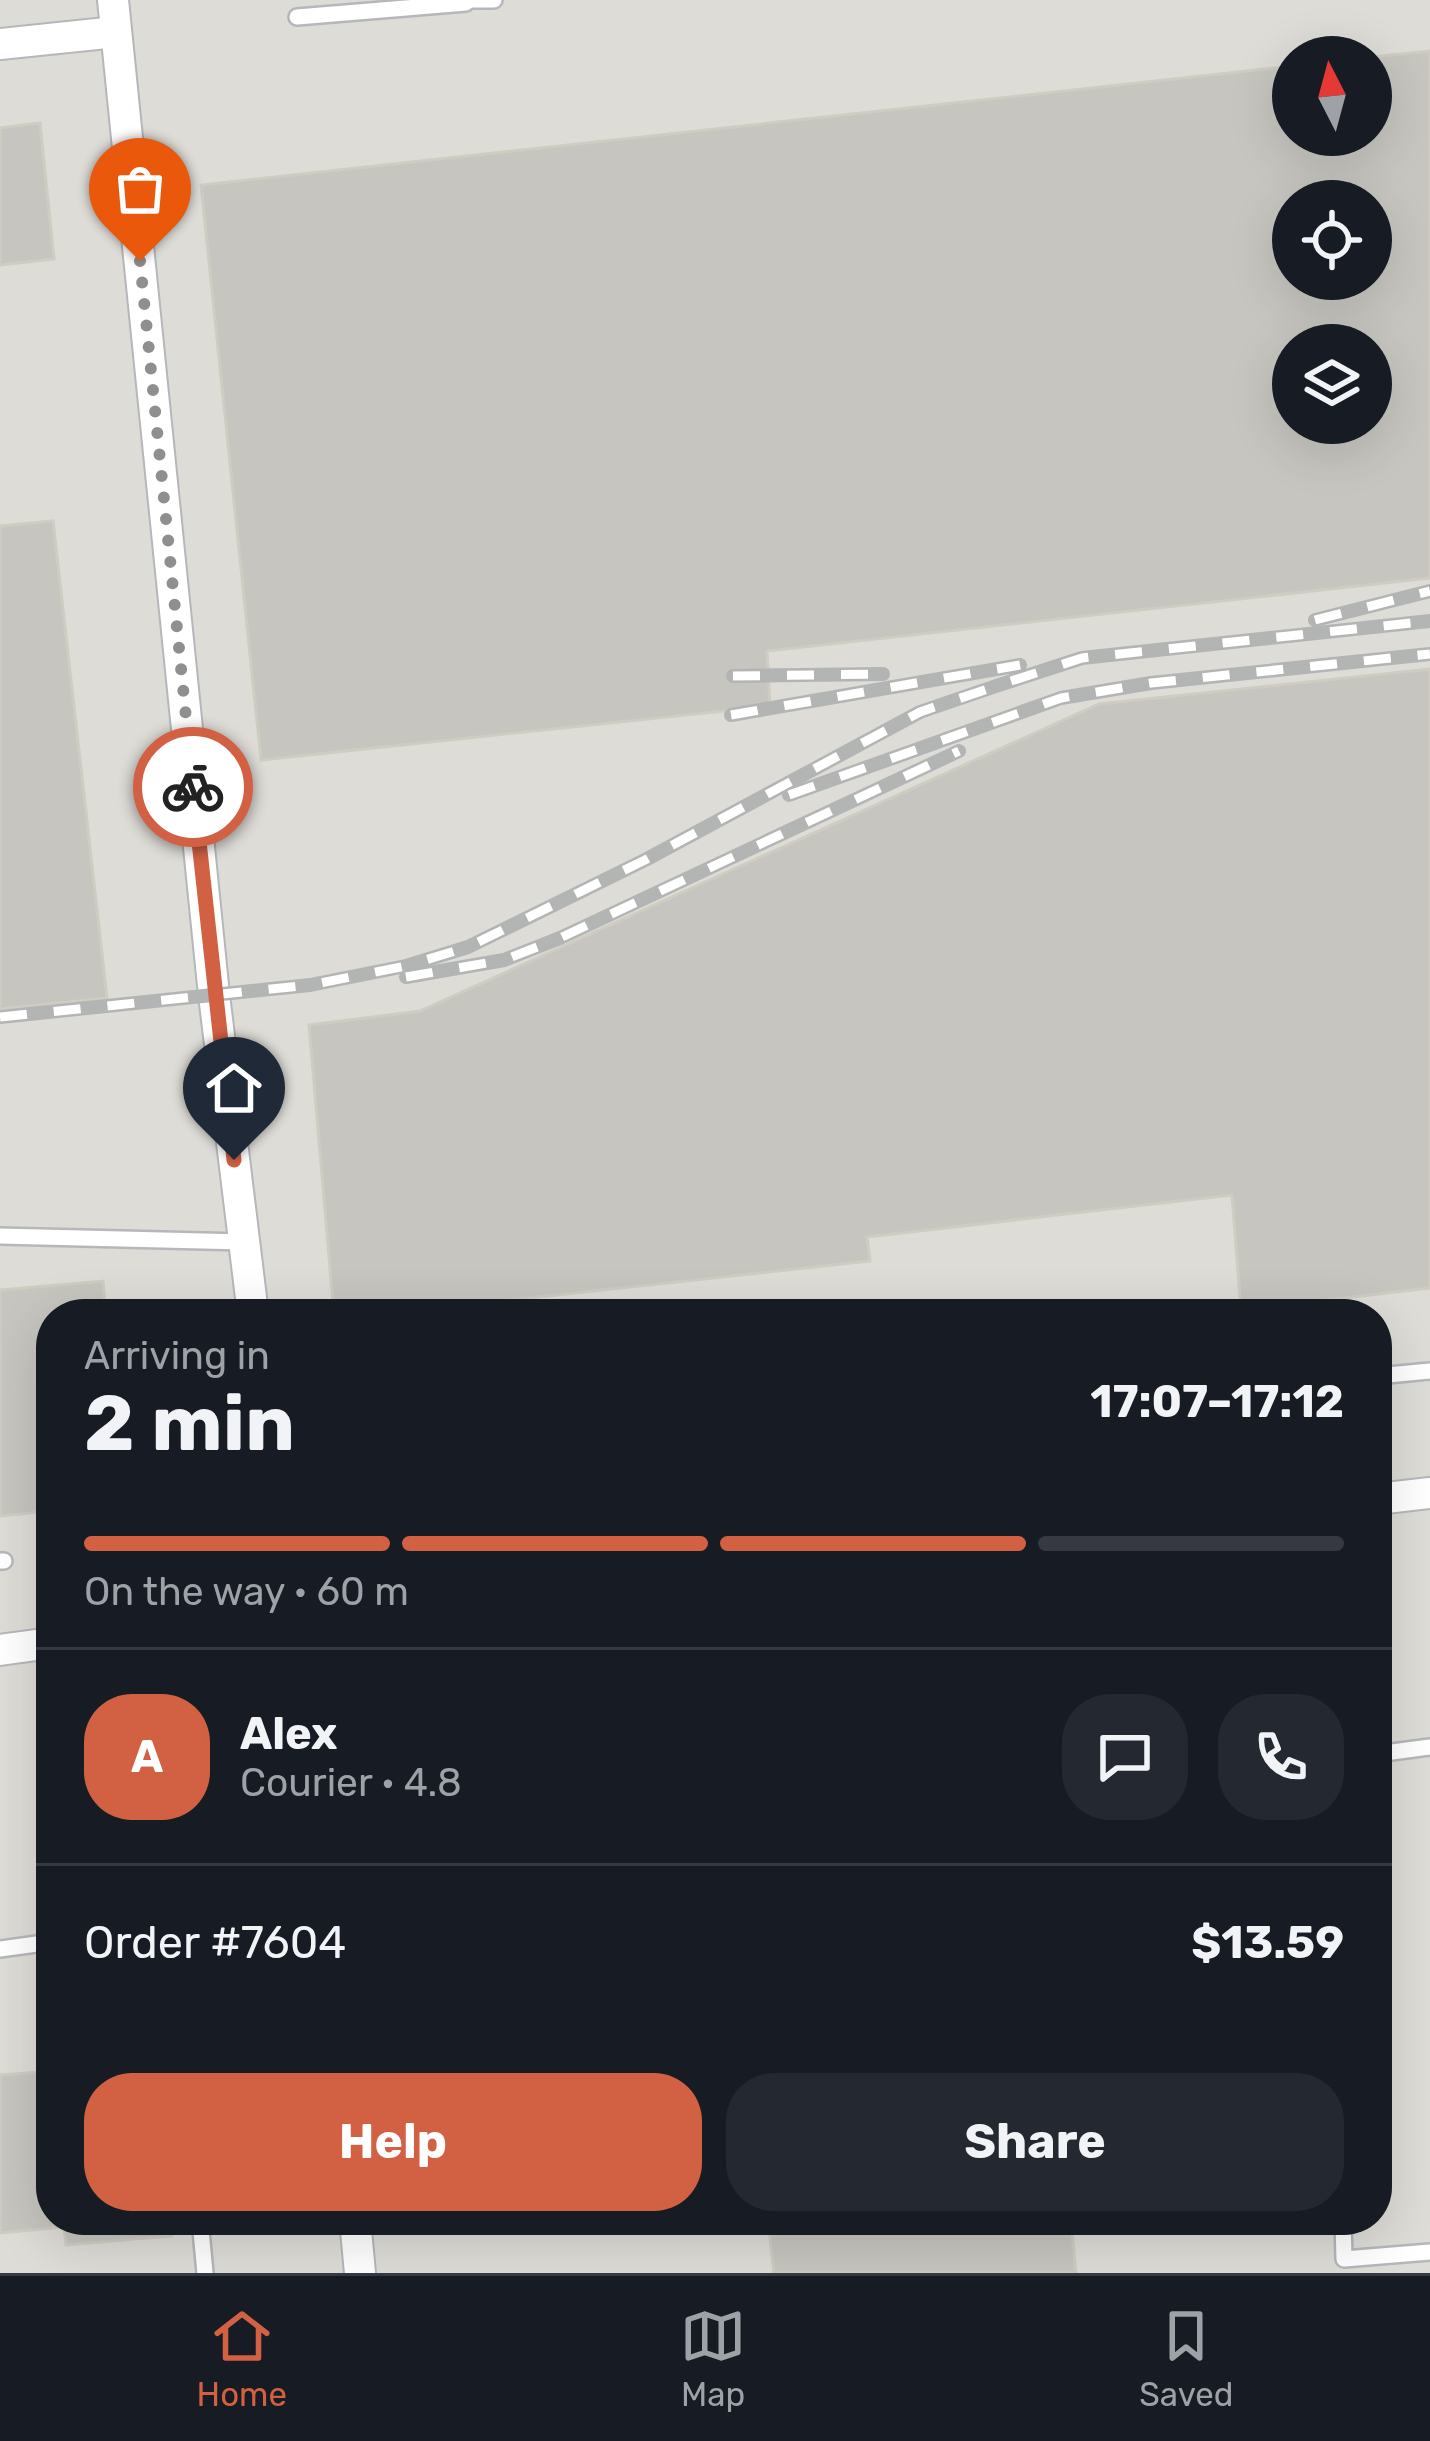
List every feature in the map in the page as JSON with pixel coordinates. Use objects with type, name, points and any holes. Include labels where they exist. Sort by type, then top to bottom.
[{"type":"street","points":[[113,0],[214,995],[251,1299]]},
{"type":"street","points":[[0,44],[116,32]]},
{"type":"street","points":[[1392,1497],[1430,1493]]},
{"type":"street","points":[[0,1650],[36,1645]]},
{"type":"street","points":[[356,2235],[360,2273]]},
{"type":"lane","points":[[297,17],[494,0]]},
{"type":"lane","points":[[0,1236],[244,1242]]},
{"type":"lane","points":[[1392,1375],[1430,1371]]},
{"type":"lane","points":[[1392,1752],[1430,1748]]},
{"type":"lane","points":[[0,1949],[36,1944]]},
{"type":"lane","points":[[201,2235],[205,2273]]},
{"type":"lane","points":[[1343,2235],[1344,2259],[1430,2252]]},
{"type":"shaded area","points":[[0,0],[1430,0],[1430,2273],[0,2273]]},
{"type":"building","points":[[1430,51],[1430,578],[767,651],[770,706],[261,760],[201,185],[1272,68],[1272,156],[1392,156],[1392,55]]},
{"type":"building","points":[[40,123],[54,259],[0,265],[0,128]]},
{"type":"building","points":[[53,521],[107,998],[0,1009],[0,526]]},
{"type":"building","points":[[1430,669],[1430,1288],[1336,1299],[1240,1299],[1232,1195],[867,1237],[870,1261],[519,1299],[333,1299],[309,1025],[420,1011],[1099,704]]},
{"type":"building","points":[[103,1281],[105,1299],[36,1299],[36,1512],[0,1516],[0,1290]]},
{"type":"building","points":[[36,2072],[36,2230],[0,2233],[0,2075]]},
{"type":"building","points":[[65,2235],[172,2235],[172,2236],[66,2245]]},
{"type":"building","points":[[770,2235],[1072,2235],[1076,2273],[774,2273]]},
{"type":"railway","points":[[1315,620],[1430,591]]},
{"type":"railway","points":[[0,1017],[310,985],[406,966],[468,947],[645,860],[920,712],[999,685],[1082,658],[1430,621]]},
{"type":"railway","points":[[789,795],[1061,698],[1151,683],[1430,654]]},
{"type":"railway","points":[[731,715],[1020,665]]},
{"type":"railway","points":[[733,676],[883,674]]},
{"type":"railway","points":[[406,977],[504,960],[560,938],[959,751]]},
{"type":"way so far","points":[[140,261],[193,787]]},
{"type":"route","points":[[193,787],[234,1160]]}]
